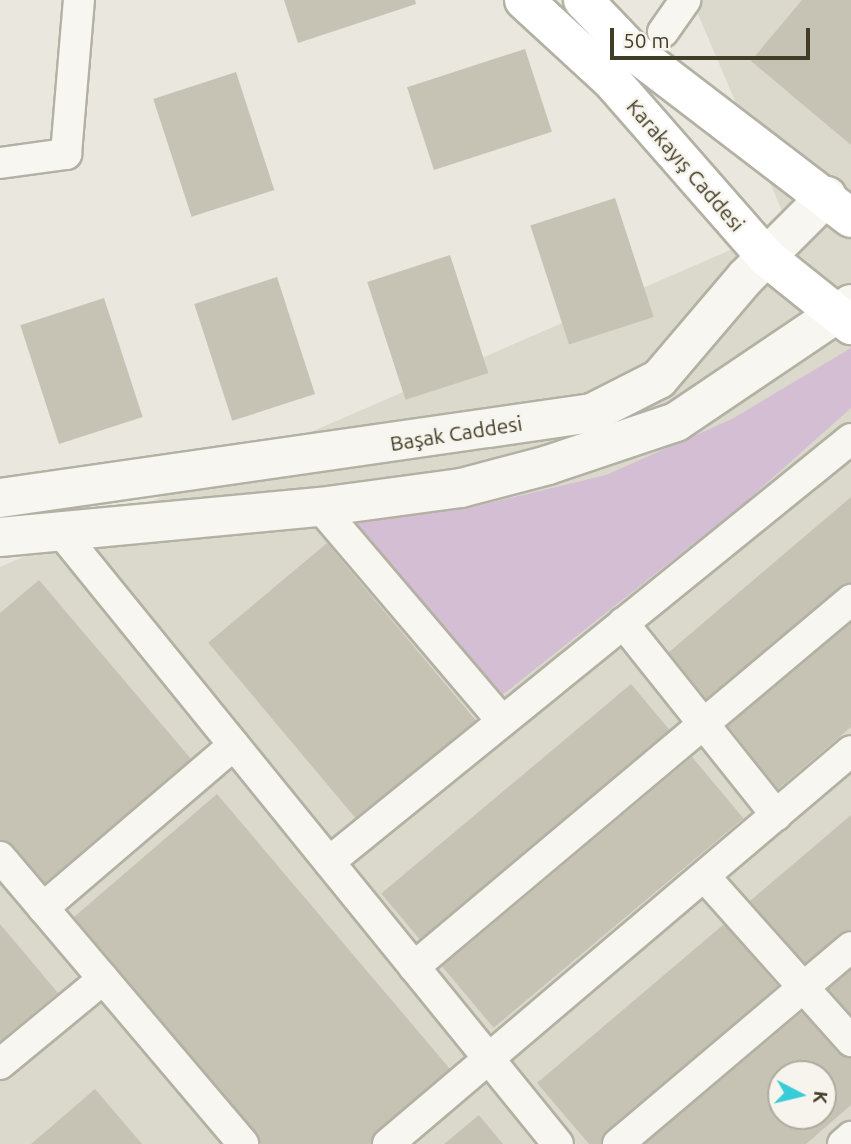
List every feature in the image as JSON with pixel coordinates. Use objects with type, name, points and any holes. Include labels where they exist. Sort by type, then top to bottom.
[{"type":"main road","name":"Karakayış Caddesi","points":[[524,0],[621,90],[765,257],[846,315]]},
{"type":"main road","name":"Karakayış Caddesi","points":[[583,0],[630,49],[839,207]]},
{"type":"street","points":[[0,163],[66,154],[79,0]]},
{"type":"street","points":[[663,32],[685,0]]},
{"type":"street","name":"Başak Caddesi","points":[[0,499],[592,413],[660,379],[765,257],[839,207]]},
{"type":"street","points":[[0,537],[320,507],[461,488],[676,422],[846,315]]},
{"type":"street","points":[[329,862],[851,439]]},
{"type":"street","points":[[320,507],[502,721]]},
{"type":"street","points":[[61,532],[558,1144]]},
{"type":"street","points":[[414,967],[705,726],[851,600]]},
{"type":"street","points":[[623,623],[776,815]]},
{"type":"street","points":[[43,908],[234,745]]},
{"type":"street","points":[[388,1144],[776,815],[848,759]]},
{"type":"street","points":[[0,857],[243,1144]]},
{"type":"street","points":[[705,877],[851,1041]]},
{"type":"street","points":[[618,1144],[851,947]]},
{"type":"street","points":[[0,1064],[103,979]]},
{"type":"street","points":[[843,1144],[851,1137]]},
{"type":"shaded area","points":[[692,0],[851,0],[851,1144],[0,1144],[0,567],[788,225]]},
{"type":"shaded area","points":[[851,348],[851,408],[742,505],[501,696],[353,521],[473,507],[606,475],[732,419]]},
{"type":"building","points":[[284,0],[415,0],[416,4],[298,43]]},
{"type":"building","points":[[802,0],[851,0],[851,145],[751,61]]},
{"type":"building","points":[[525,49],[552,132],[434,170],[407,87]]},
{"type":"building","points":[[236,72],[274,190],[192,217],[153,99]]},
{"type":"building","points":[[615,198],[654,317],[569,344],[530,226]]},
{"type":"building","points":[[450,255],[488,373],[406,400],[367,282]]},
{"type":"building","points":[[277,277],[315,394],[232,421],[194,304]]},
{"type":"building","points":[[104,298],[143,417],[59,444],[20,325]]},
{"type":"building","points":[[851,497],[851,583],[706,699],[669,652]]},
{"type":"building","points":[[327,543],[476,721],[357,820],[208,643]]},
{"type":"building","points":[[39,580],[191,759],[45,883],[13,846],[0,840],[0,613]]},
{"type":"building","points":[[851,623],[851,727],[778,789],[728,726]]},
{"type":"building","points":[[631,684],[670,730],[420,940],[381,894]]},
{"type":"building","points":[[692,757],[743,818],[494,1028],[442,967]]},
{"type":"building","points":[[217,794],[450,1069],[377,1131],[371,1144],[260,1144],[256,1133],[74,917]]},
{"type":"building","points":[[851,815],[851,930],[805,963],[750,901]]},
{"type":"building","points":[[0,924],[58,993],[0,1041]]},
{"type":"building","points":[[724,924],[778,986],[607,1131],[601,1144],[589,1144],[537,1083]]},
{"type":"building","points":[[851,970],[851,1015],[828,989]]},
{"type":"building","points":[[802,1012],[838,1053],[851,1058],[851,1105],[837,1117],[837,1060],[767,1060],[767,1130],[822,1130],[806,1144],[645,1144]]},
{"type":"building","points":[[95,1089],[142,1144],[31,1144]]},
{"type":"building","points":[[479,1115],[503,1144],[444,1144]]}]
